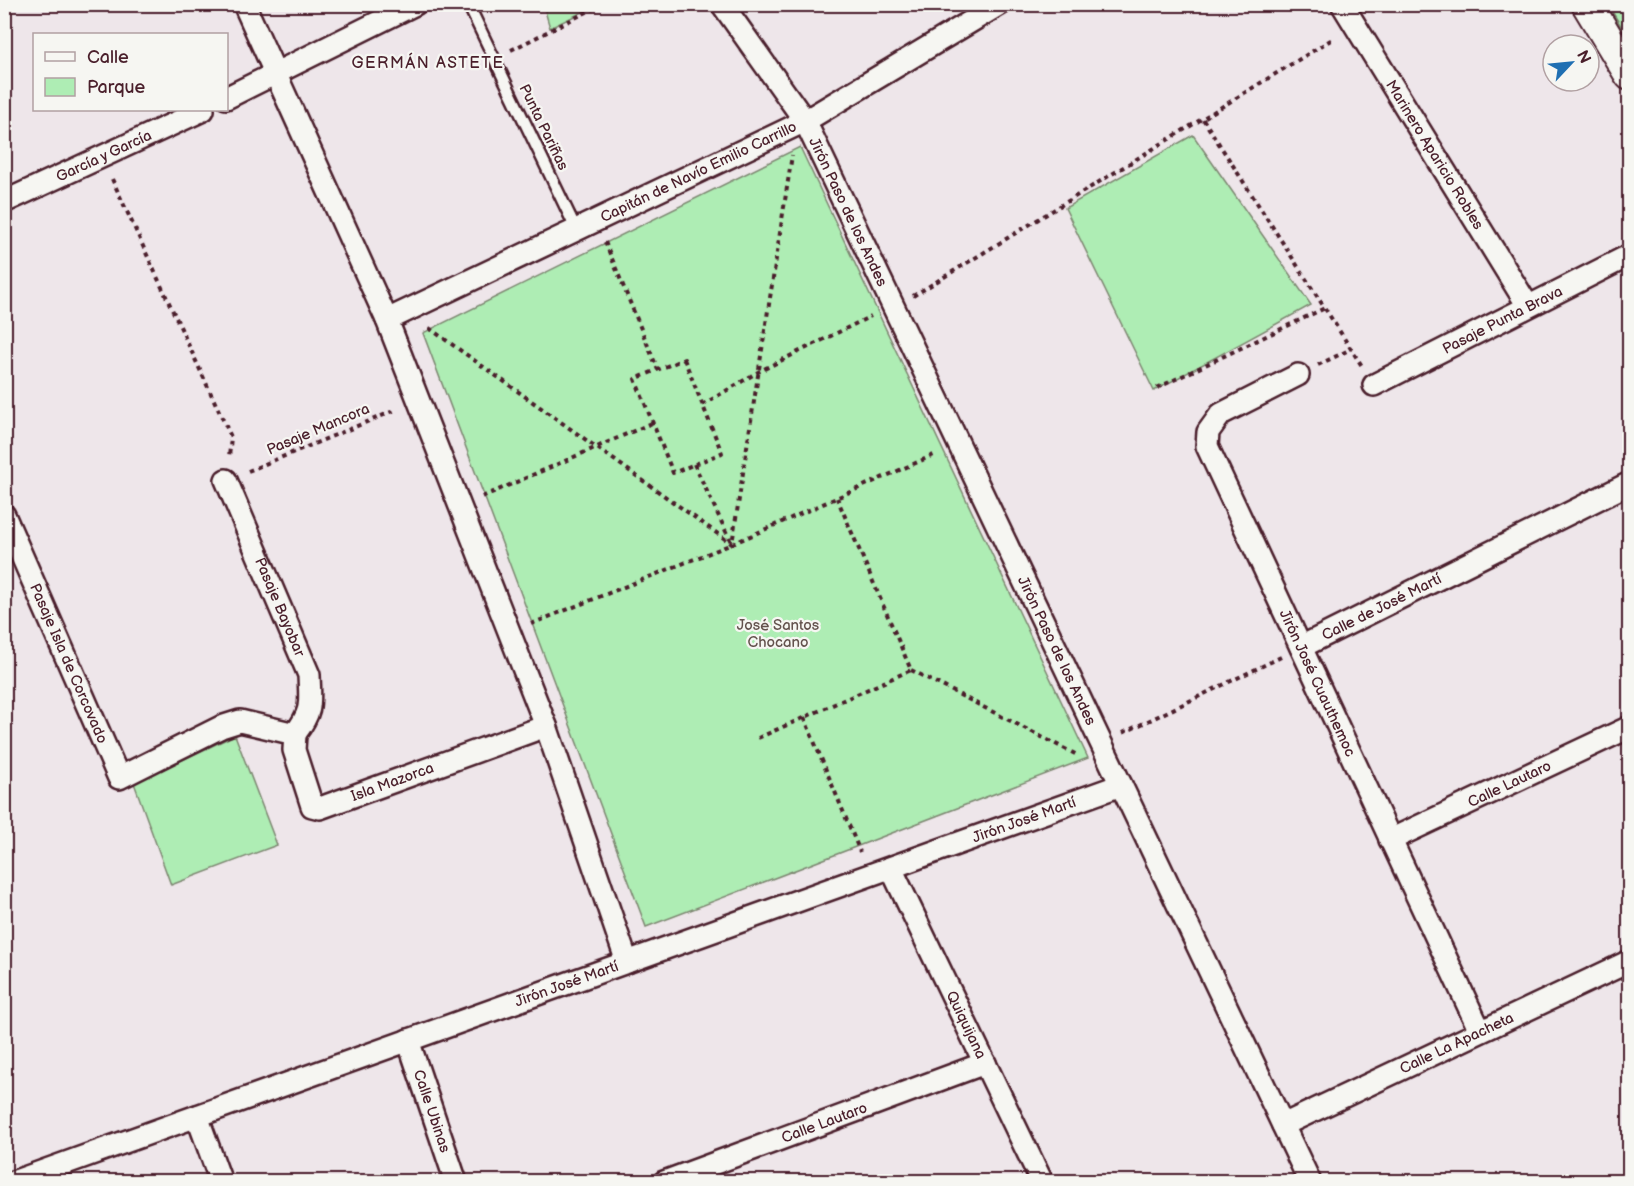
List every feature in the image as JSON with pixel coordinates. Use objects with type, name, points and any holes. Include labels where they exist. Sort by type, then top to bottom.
[{"type":"street","points":[[244,4],[397,316],[419,400],[546,726],[627,962]]},
{"type":"street","points":[[228,97],[277,75],[415,4]]},
{"type":"street","name":"Jirón Paso de los Andes","points":[[722,4],[800,123],[892,305],[1310,1182]]},
{"type":"street","name":"Capitán de Navío Emilio Carrillo","points":[[397,316],[800,123],[1000,4]]},
{"type":"street","name":"Marinero Aparicio Robles","points":[[1342,4],[1528,306]]},
{"type":"street","points":[[1587,4],[1629,75]]},
{"type":"street","name":"García y García","points":[[4,202],[201,111]]},
{"type":"street","name":"Pasaje Punta Brava","points":[[1374,385],[1629,255]]},
{"type":"street","name":"Jirón José Cuauthemoc","points":[[1298,375],[1221,414],[1208,432],[1208,446],[1480,1031]]},
{"type":"street","name":"Pasaje Bayobar","points":[[226,480],[309,675],[310,705],[306,719],[295,734]]},
{"type":"street","name":"Calle de José Martí","points":[[1300,647],[1629,483]]},
{"type":"street","name":"Pasaje Isla de Corcovado","points":[[4,515],[119,778],[221,727],[240,721],[295,734]]},
{"type":"street","name":"Isla Mazorca","points":[[295,734],[294,750],[312,806],[320,808],[546,726]]},
{"type":"street","name":"Calle Lautaro","points":[[1390,840],[1629,728]]},
{"type":"street","name":"Jirón José Martí","points":[[13,1182],[869,876],[1119,780]]},
{"type":"street","name":"Quiquijana","points":[[891,868],[1042,1182]]},
{"type":"street","name":"Calle La Apacheta","points":[[1283,1125],[1629,961]]},
{"type":"street","name":"Calle Ubinas","points":[[408,1040],[456,1182]]},
{"type":"street","name":"Calle Lautaro","points":[[664,1182],[986,1063]]},
{"type":"street","points":[[197,1116],[221,1182]]},
{"type":"lane","name":"Punta Pariñas","points":[[468,4],[577,231]]},
{"type":"path","points":[[494,58],[603,4]]},
{"type":"path","points":[[702,405],[758,372],[920,293],[1354,26]]},
{"type":"path","points":[[1203,119],[1374,385]]},
{"type":"path","points":[[732,544],[800,123]]},
{"type":"path","points":[[102,157],[231,436],[226,480]]},
{"type":"path","points":[[596,222],[658,370]]},
{"type":"path","points":[[1157,388],[1325,308]]},
{"type":"path","points":[[397,316],[597,448],[732,544]]},
{"type":"path","points":[[1298,375],[1351,349]]},
{"type":"path","points":[[684,359],[702,405],[722,453],[673,473],[635,380],[684,359]]},
{"type":"path","name":"Pasaje Mancora","points":[[226,480],[419,400]]},
{"type":"path","points":[[460,506],[652,423]]},
{"type":"path","points":[[509,633],[732,544],[959,444]]},
{"type":"path","points":[[694,464],[732,544]]},
{"type":"path","points":[[837,498],[911,670],[1119,780]]},
{"type":"path","points":[[1102,745],[1300,647]]},
{"type":"path","points":[[758,738],[911,670]]},
{"type":"path","points":[[804,717],[869,876]]},
{"type":"green space","points":[[543,4],[597,4],[597,5],[550,28]]},
{"type":"green space","points":[[1608,5],[1629,5],[1629,39]]},
{"type":"green space","points":[[1193,135],[1311,305],[1154,391],[1065,208]]},
{"type":"green space","name":"José Santos Chocano","points":[[800,147],[1088,758],[646,927],[423,333]]},
{"type":"green space","points":[[235,735],[277,845],[171,885],[134,783]]},
{"type":"district","name":"GERMÁN ASTETE","points":[[428,62]]}]
